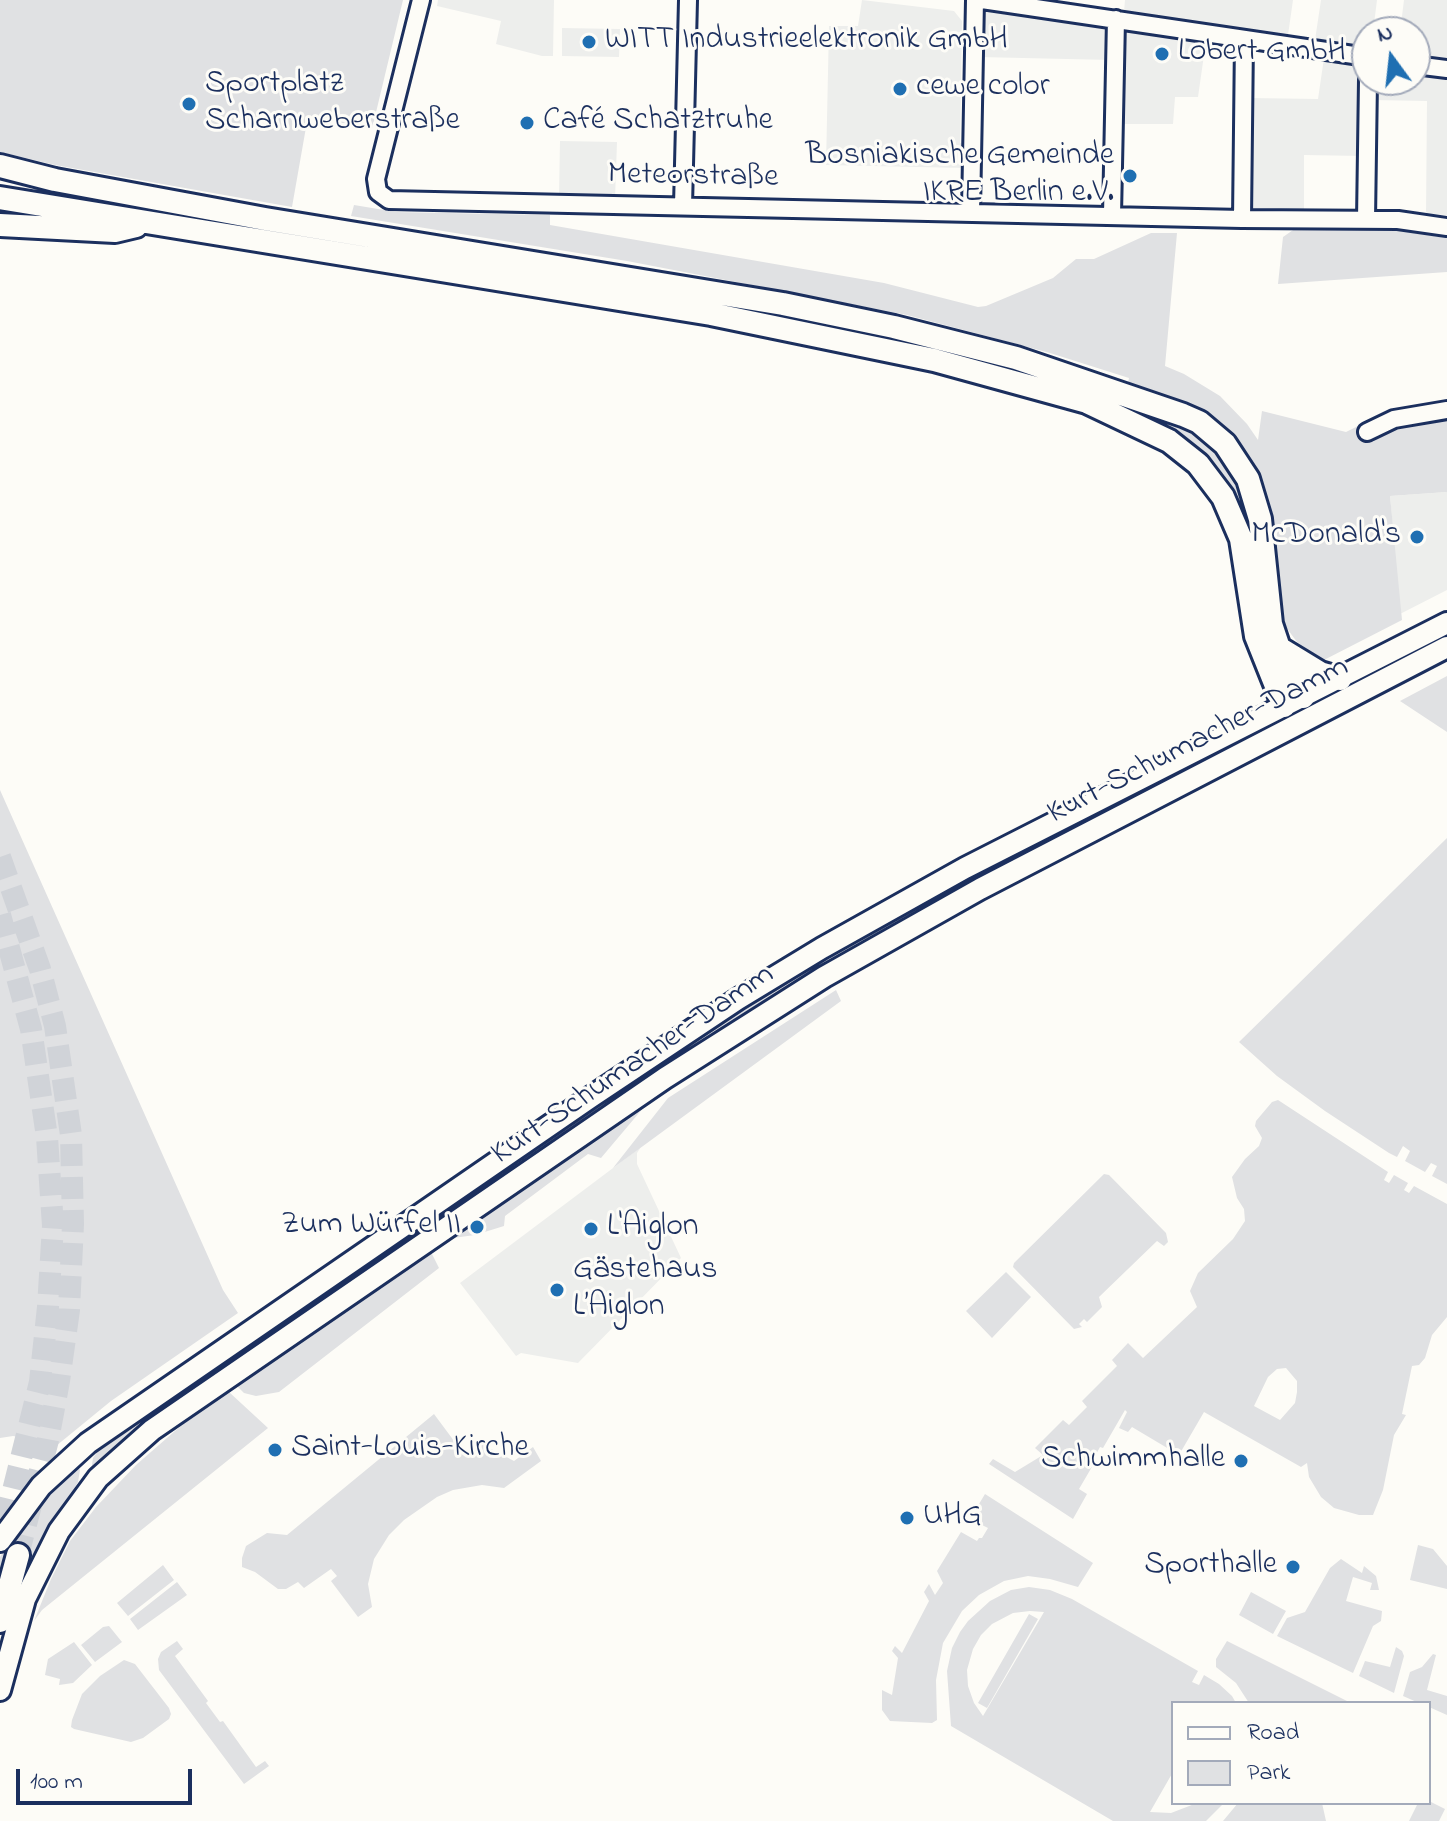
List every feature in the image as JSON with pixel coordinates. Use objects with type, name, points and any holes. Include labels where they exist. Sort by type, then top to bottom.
[{"type":"highway","points":[[0,166],[55,180],[265,219],[783,304],[894,327],[1016,358],[1161,406],[1199,422],[1212,432],[1238,461],[1248,479],[1260,519],[1271,624],[1293,702]]},
{"type":"highway","points":[[0,198],[711,314],[934,360],[1087,402],[1146,428],[1183,451],[1198,464],[1223,497],[1241,539],[1256,636],[1293,702]]},
{"type":"highway","points":[[0,225],[115,231],[152,223]]},
{"type":"highway","points":[[1279,648],[1319,672],[1340,679]]},
{"type":"highway","points":[[0,1621],[18,1555]]},
{"type":"main road","name":"Kurt-Schumacher-Damm","points":[[0,1541],[41,1486],[88,1443],[629,1071],[822,948],[965,868],[1447,623]]},
{"type":"main road","name":"Kurt-Schumacher-Damm","points":[[0,1690],[25,1599],[48,1549],[83,1496],[128,1449],[665,1078],[835,970],[980,889],[1306,723],[1447,647]]},
{"type":"main road","points":[[1293,702],[1306,723]]},
{"type":"main road","points":[[822,948],[835,970]]},
{"type":"street","name":"Meteorstraße","points":[[421,0],[377,171],[376,187],[389,200],[1398,220],[1447,227]]},
{"type":"street","points":[[683,206],[688,0]]},
{"type":"street","points":[[971,211],[975,0]]},
{"type":"street","points":[[982,0],[1351,55]]},
{"type":"street","points":[[1112,215],[1116,19]]},
{"type":"street","points":[[1242,219],[1244,39]]},
{"type":"street","points":[[1366,220],[1368,96]]},
{"type":"street","points":[[1367,432],[1394,419],[1447,410]]},
{"type":"shaded area","points":[[438,0],[554,0],[553,56],[496,44],[501,21],[437,6]]},
{"type":"shaded area","points":[[862,0],[954,11],[962,21],[960,143],[965,144],[965,168],[826,165],[829,26],[858,26]]},
{"type":"shaded area","points":[[1125,0],[1293,0],[1288,35],[1124,12]]},
{"type":"shaded area","points":[[1321,0],[1377,0],[1375,16],[1351,16],[1351,45],[1315,40]]},
{"type":"shaded area","points":[[1404,0],[1447,0],[1447,59],[1431,56],[1431,16],[1402,16]]},
{"type":"shaded area","points":[[985,9],[1111,27],[1111,60],[979,57],[980,13]]},
{"type":"shaded area","points":[[562,28],[620,29],[619,57],[562,56]]},
{"type":"shaded area","points":[[1121,28],[1206,41],[1198,97],[1175,97],[1173,124],[1119,124]]},
{"type":"shaded area","points":[[1324,58],[1351,62],[1351,96],[1364,96],[1363,156],[1304,155],[1304,212],[1246,211],[1250,98],[1318,99]]},
{"type":"shaded area","points":[[1431,74],[1447,76],[1447,215],[1426,214],[1427,101],[1372,100],[1372,96],[1431,96]]},
{"type":"shaded area","points":[[560,141],[617,142],[615,199],[559,198]]},
{"type":"shaded area","points":[[1447,492],[1447,590],[1400,614],[1390,496]]},
{"type":"shaded area","points":[[641,1147],[637,1153],[637,1164],[681,1258],[578,1363],[521,1353],[516,1356],[460,1283]]},
{"type":"green space","name":"Sportplatz Scharnweberstraße","points":[[0,0],[403,0],[372,129],[308,116],[292,207],[55,165],[0,152]]},
{"type":"green space","points":[[354,205],[396,212],[550,215],[550,225],[884,283],[978,307],[1053,278],[1076,259],[1094,259],[1151,233],[1177,233],[1165,366],[1220,396],[1258,440],[1262,411],[1346,432],[1358,426],[1373,442],[1397,423],[1447,415],[1447,492],[1390,496],[1402,620],[1322,661],[1297,642],[1277,615],[1247,460],[1127,388],[1129,378],[1050,353],[907,315],[627,261],[351,216]]},
{"type":"green space","points":[[1296,228],[1400,231],[1447,238],[1447,272],[1278,284],[1283,237]]},
{"type":"green space","points":[[1148,414],[1171,416],[1213,443],[1244,486],[1254,549],[1244,518],[1217,471],[1192,444]]},
{"type":"green space","points":[[1447,676],[1447,732],[1400,701]]},
{"type":"green space","points":[[1266,723],[1268,727],[1199,762],[1185,774],[845,955],[845,951],[972,880],[991,865]]},
{"type":"green space","points":[[0,790],[223,1290],[238,1313],[111,1401],[56,1446],[13,1436],[0,1438]]},
{"type":"green space","points":[[1447,838],[1447,1184],[1432,1176],[1437,1166],[1431,1163],[1425,1172],[1405,1161],[1410,1151],[1403,1146],[1397,1157],[1389,1153],[1277,1076],[1239,1042]]},
{"type":"green space","points":[[812,966],[816,973],[229,1367],[227,1365],[225,1360],[676,1052]]},
{"type":"green space","points":[[836,990],[841,1001],[613,1168],[668,1098]]},
{"type":"green space","points":[[1278,1100],[1388,1172],[1384,1180],[1389,1183],[1394,1175],[1408,1183],[1404,1190],[1409,1193],[1414,1186],[1447,1204],[1447,1317],[1432,1335],[1425,1358],[1419,1365],[1412,1366],[1402,1414],[1406,1415],[1394,1435],[1383,1490],[1373,1515],[1359,1515],[1334,1508],[1321,1497],[1309,1477],[1307,1463],[1301,1467],[1204,1412],[1179,1455],[1132,1427],[1128,1432],[1119,1428],[1127,1412],[1125,1410],[1103,1448],[1100,1447],[1079,1489],[1087,1494],[1073,1519],[989,1464],[993,1459],[1015,1472],[1043,1455],[1035,1448],[1063,1420],[1069,1425],[1087,1407],[1082,1401],[1117,1366],[1112,1360],[1128,1343],[1143,1358],[1197,1307],[1190,1291],[1198,1273],[1233,1239],[1245,1221],[1244,1209],[1237,1198],[1232,1177],[1259,1146],[1262,1138],[1255,1126],[1256,1121],[1272,1102]],"holes":[[[1286,1368],[1297,1381],[1295,1403],[1280,1420],[1254,1406],[1268,1377],[1277,1369]]]},
{"type":"green space","points":[[644,1107],[601,1158],[588,1154],[505,1216],[504,1226],[453,1238]]},
{"type":"green space","points":[[1104,1174],[1109,1175],[1166,1233],[1168,1242],[1164,1246],[1157,1241],[1099,1297],[1102,1307],[1087,1322],[1084,1319],[1079,1324],[1082,1327],[1074,1329],[1013,1267]]},
{"type":"green space","points":[[431,1252],[439,1268],[279,1392],[256,1396],[244,1393],[237,1386]]},
{"type":"green space","points":[[1006,1272],[1031,1297],[992,1338],[966,1311]]},
{"type":"green space","points":[[211,1370],[215,1371],[216,1377],[91,1471],[93,1458],[101,1446]]},
{"type":"green space","points":[[229,1392],[268,1428],[42,1610],[34,1621],[70,1541],[96,1507],[136,1465],[183,1424]]},
{"type":"green space","points":[[434,1414],[463,1453],[478,1442],[514,1461],[533,1447],[541,1461],[504,1488],[482,1485],[453,1490],[404,1520],[389,1535],[374,1559],[368,1584],[372,1607],[358,1617],[331,1581],[337,1576],[331,1569],[304,1588],[298,1582],[286,1589],[278,1589],[255,1572],[242,1567],[246,1546],[267,1533],[287,1535]]},
{"type":"green space","points":[[77,1465],[80,1470],[78,1482],[34,1559],[8,1553],[0,1585],[0,1557],[8,1544],[44,1497]]},
{"type":"green space","points":[[985,1494],[1093,1563],[1078,1587],[1028,1576],[1004,1581],[979,1595],[962,1611],[943,1643],[936,1680],[937,1720],[932,1723],[890,1721],[882,1710],[882,1690],[892,1695],[898,1658],[892,1651],[895,1646],[902,1653],[929,1601],[924,1592],[929,1584],[935,1595],[943,1583],[937,1571],[961,1532],[977,1541],[988,1528],[970,1519]]},
{"type":"green space","points":[[1418,1545],[1433,1549],[1447,1566],[1447,1589],[1410,1580]]},
{"type":"green space","points":[[1341,1559],[1362,1573],[1364,1566],[1376,1576],[1379,1590],[1370,1590],[1372,1583],[1353,1577],[1346,1601],[1382,1611],[1381,1621],[1373,1626],[1353,1673],[1277,1636],[1287,1618],[1305,1612],[1330,1568]]},
{"type":"green space","points":[[163,1565],[174,1580],[128,1616],[117,1603]]},
{"type":"green space","points":[[177,1582],[187,1595],[138,1630],[130,1619]]},
{"type":"green space","points":[[1029,1587],[1050,1590],[1072,1599],[1198,1671],[1192,1682],[1199,1685],[1204,1675],[1219,1684],[1235,1701],[1171,1701],[1171,1775],[1150,1812],[1171,1813],[1192,1805],[1222,1805],[1206,1821],[1113,1821],[951,1726],[947,1671],[952,1648],[968,1621],[990,1601],[1011,1590]],"holes":[[[1044,1612],[983,1716],[968,1686],[967,1670],[981,1635],[992,1624],[1013,1613]]]},
{"type":"green space","points":[[1251,1592],[1286,1611],[1273,1634],[1239,1615]]},
{"type":"green space","points":[[1029,1614],[1038,1619],[987,1708],[978,1703]]},
{"type":"green space","points":[[109,1626],[122,1642],[95,1662],[81,1645],[103,1627]]},
{"type":"green space","points":[[177,1641],[183,1649],[175,1656],[208,1701],[206,1703],[256,1767],[265,1761],[269,1766],[244,1784],[159,1670],[161,1652]]},
{"type":"green space","points":[[1227,1641],[1347,1701],[1248,1701],[1236,1683],[1216,1667],[1216,1659]]},
{"type":"green space","points":[[74,1642],[92,1665],[73,1683],[59,1685],[60,1679],[45,1675],[48,1659]]},
{"type":"green space","points":[[1396,1647],[1404,1656],[1394,1693],[1359,1676],[1365,1661],[1390,1667]]},
{"type":"green space","points":[[1433,1654],[1436,1655],[1427,1690],[1447,1696],[1447,1715],[1431,1708],[1431,1701],[1414,1701],[1403,1696],[1410,1672],[1422,1667]]},
{"type":"green space","points":[[124,1660],[135,1664],[169,1708],[169,1719],[143,1738],[131,1742],[71,1727],[82,1694],[100,1676]]},
{"type":"green space","points":[[1431,1802],[1445,1809],[1439,1821],[1409,1821],[1417,1805],[1431,1805]]},
{"type":"green space","points":[[1236,1805],[1322,1805],[1326,1821],[1223,1821]]},
{"type":"tunnel","points":[[0,857],[40,969],[55,1026],[71,1135],[73,1224],[69,1310],[48,1440],[18,1555]]},
{"type":"tunnel","points":[[0,915],[31,1029],[47,1137],[53,1226],[40,1382],[0,1543]]},
{"type":"place","name":"WITT Industrieelektronik GmbH","points":[[589,42]]},
{"type":"place","name":"Lobert GmbH","points":[[1162,54]]},
{"type":"place","name":"cewe color","points":[[900,89]]},
{"type":"place","name":"Sportplatz Scharnweberstraße","points":[[189,104]]},
{"type":"place","name":"Café Schatztruhe","points":[[527,123]]},
{"type":"place","name":"Bosniakische Gemeinde IKRE Berlin e.V.","points":[[1130,176]]},
{"type":"place","name":"McDonald's","points":[[1417,537]]},
{"type":"place","name":"Zum Würfel II","points":[[477,1227]]},
{"type":"place","name":"L'Aiglon","points":[[591,1229]]},
{"type":"place","name":"Gästehaus L’Aiglon","points":[[557,1290]]},
{"type":"place","name":"Saint-Louis-Kirche","points":[[275,1450]]},
{"type":"place","name":"Schwimmhalle","points":[[1241,1461]]},
{"type":"place","name":"UHG","points":[[907,1518]]},
{"type":"place","name":"Sporthalle","points":[[1293,1567]]}]
